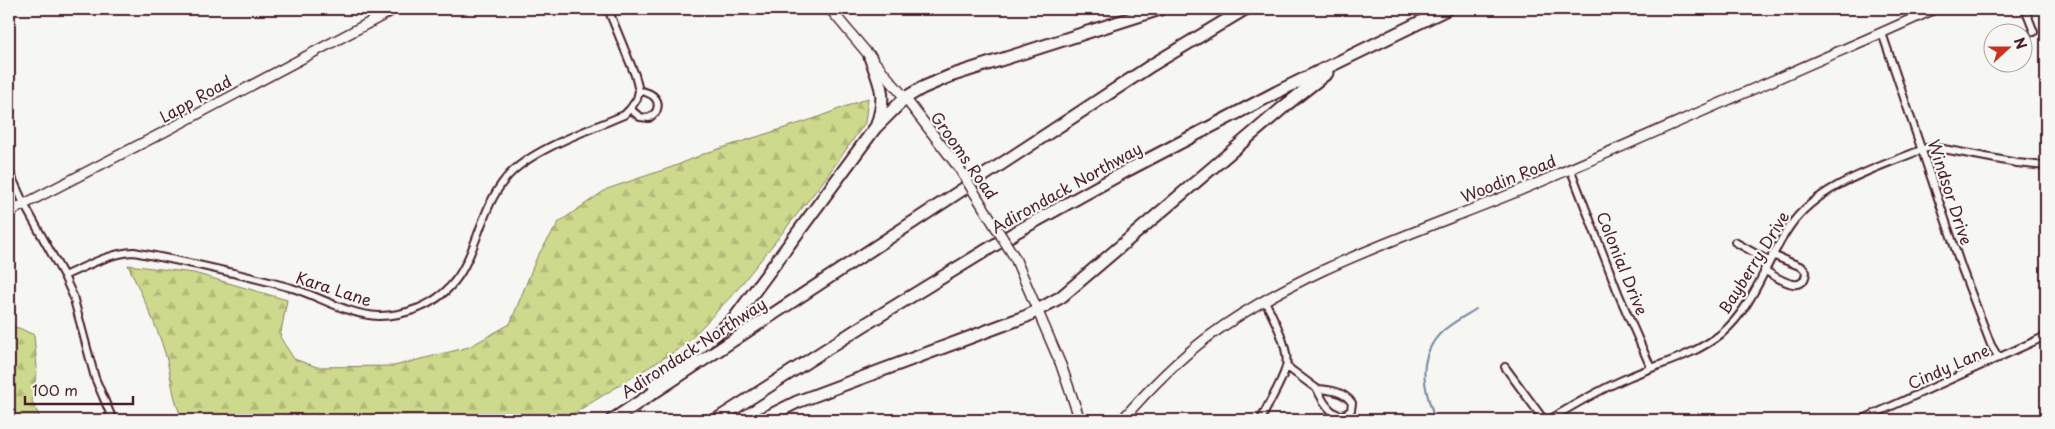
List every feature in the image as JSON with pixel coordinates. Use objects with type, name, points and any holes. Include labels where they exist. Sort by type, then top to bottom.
[{"type":"highway","points":[[612,420],[734,319],[875,128],[905,98],[922,88],[950,76],[1160,9]]},
{"type":"highway","name":"Adirondack Northway","points":[[612,420],[1152,66],[1245,9]]},
{"type":"highway","name":"Adirondack Northway","points":[[716,420],[861,327],[1016,232],[1128,170],[1447,9]]},
{"type":"highway","points":[[870,56],[881,87],[883,102],[875,128]]},
{"type":"highway","points":[[761,420],[798,402],[1039,311],[1091,274],[1286,105],[1347,58]]},
{"type":"street","name":"Lapp Road","points":[[9,212],[395,9]]},
{"type":"street","points":[[608,9],[635,75],[639,91],[637,99],[630,109],[644,118],[653,116],[658,108],[657,99],[650,93],[639,91]]},
{"type":"street","name":"Grooms Road","points":[[830,9],[905,98],[958,168],[1015,258],[1039,311],[1080,420]]},
{"type":"street","name":"Woodin Road","points":[[1122,420],[1145,394],[1188,353],[1237,317],[1332,266],[1388,241],[1570,168],[1934,9]]},
{"type":"street","points":[[2025,9],[2034,32]]},
{"type":"street","name":"Windsor Drive","points":[[1882,33],[1923,149],[1936,194],[1962,269],[1999,358]]},
{"type":"street","name":"Kara Lane","points":[[64,276],[107,257],[120,253],[134,252],[294,289],[363,314],[379,316],[403,313],[437,299],[464,271],[492,201],[508,176],[537,155],[624,115],[630,109]]},
{"type":"street","name":"Bayberry Drive","points":[[1549,420],[1581,400],[1694,350],[1722,333],[1742,312],[1772,254],[1790,226],[1813,201],[1837,186],[1923,149],[1932,147],[2017,163],[2046,166]]},
{"type":"street","name":"Colonial Drive","points":[[1570,168],[1619,295],[1652,368]]},
{"type":"street","points":[[9,171],[24,204],[64,276],[80,319],[86,350],[113,420]]},
{"type":"street","points":[[1736,242],[1769,261]]},
{"type":"street","points":[[1764,270],[1796,285],[1802,283],[1805,278],[1806,272],[1802,267],[1772,254]]},
{"type":"street","points":[[1261,420],[1286,366],[1284,347],[1274,318],[1265,301]]},
{"type":"street","name":"Cindy Lane","points":[[1861,420],[2046,336]]},
{"type":"street","points":[[1286,366],[1317,389],[1324,403],[1335,414],[1346,415],[1351,410],[1352,403],[1343,395],[1332,390],[1317,389]]},
{"type":"street","points":[[1505,367],[1544,420]]},
{"type":"green space","points":[[868,98],[865,123],[822,183],[736,291],[685,345],[563,420],[183,420],[174,396],[161,342],[128,265],[194,273],[287,300],[280,337],[294,359],[317,367],[394,366],[469,347],[510,324],[537,257],[559,222],[607,189],[675,166],[706,153],[813,119]]},
{"type":"green space","points":[[9,326],[19,328],[34,335],[37,368],[32,401],[41,420],[9,420]]},
{"type":"waterway","points":[[1435,420],[1424,377],[1427,356],[1431,346],[1442,332],[1476,309]]}]
